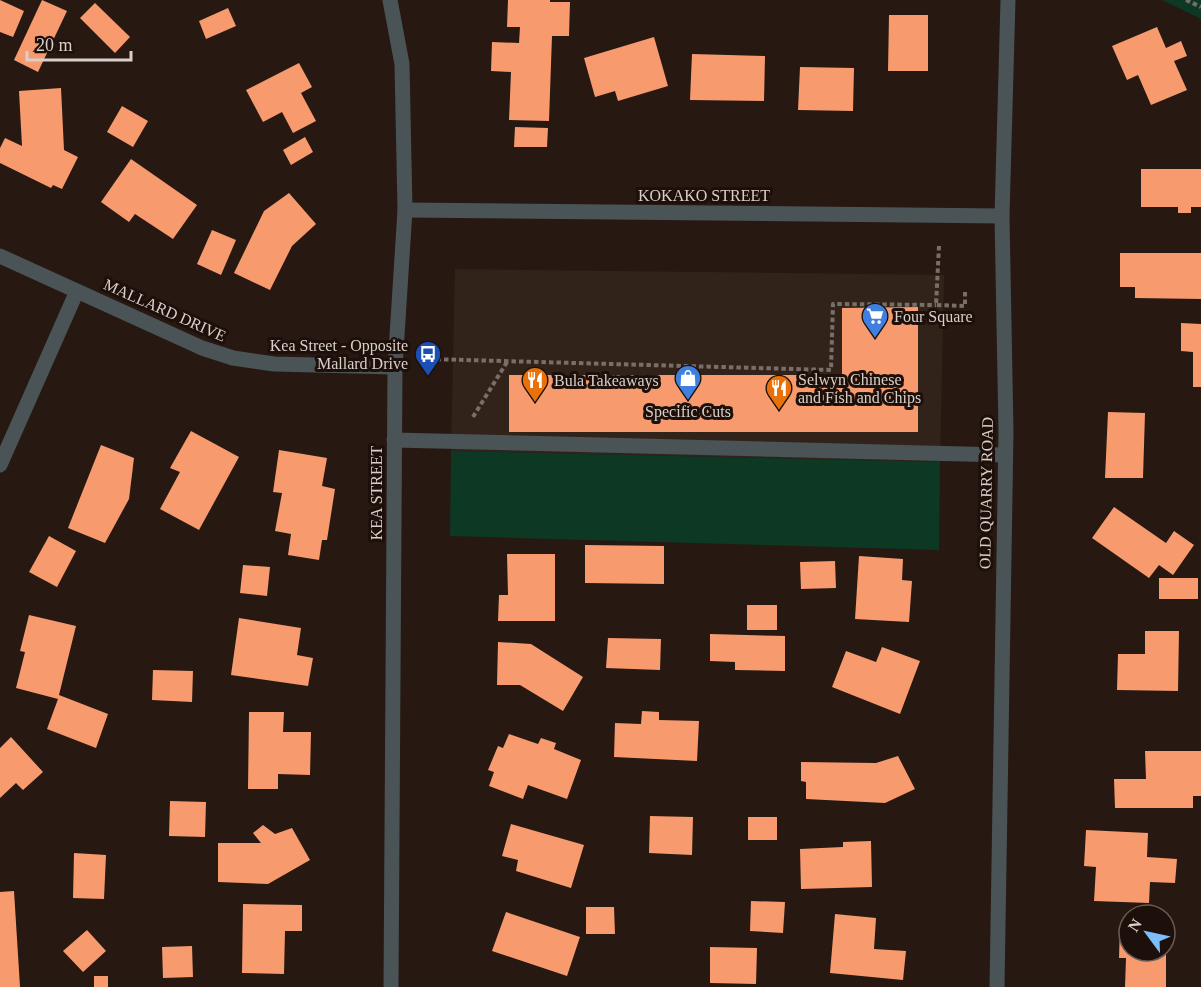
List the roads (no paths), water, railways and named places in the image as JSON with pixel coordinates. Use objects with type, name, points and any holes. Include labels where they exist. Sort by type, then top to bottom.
[{"type":"street","name":"KEA STREET","points":[[390,0],[402,64],[405,210],[395,367],[392,987]]},
{"type":"street","name":"OLD QUARRY ROAD","points":[[997,987],[1005,455],[1002,216],[1008,0]]},
{"type":"street","name":"KOKAKO STREET","points":[[405,210],[1002,216]]},
{"type":"street","name":"MALLARD DRIVE","points":[[0,256],[202,348],[232,358],[274,363],[395,367]]},
{"type":"street","points":[[0,465],[78,291]]},
{"type":"street","points":[[394,440],[1005,455]]},
{"type":"place","name":"Four Square","points":[[875,339]]},
{"type":"place","name":"Kea Street - Opposite Mallard Drive","points":[[428,377]]},
{"type":"place","name":"Specific Cuts","points":[[688,401]]},
{"type":"place","name":"Bula Takeaways","points":[[535,403]]},
{"type":"place","name":"Selwyn Chinese and Fish and Chips","points":[[779,411]]}]
